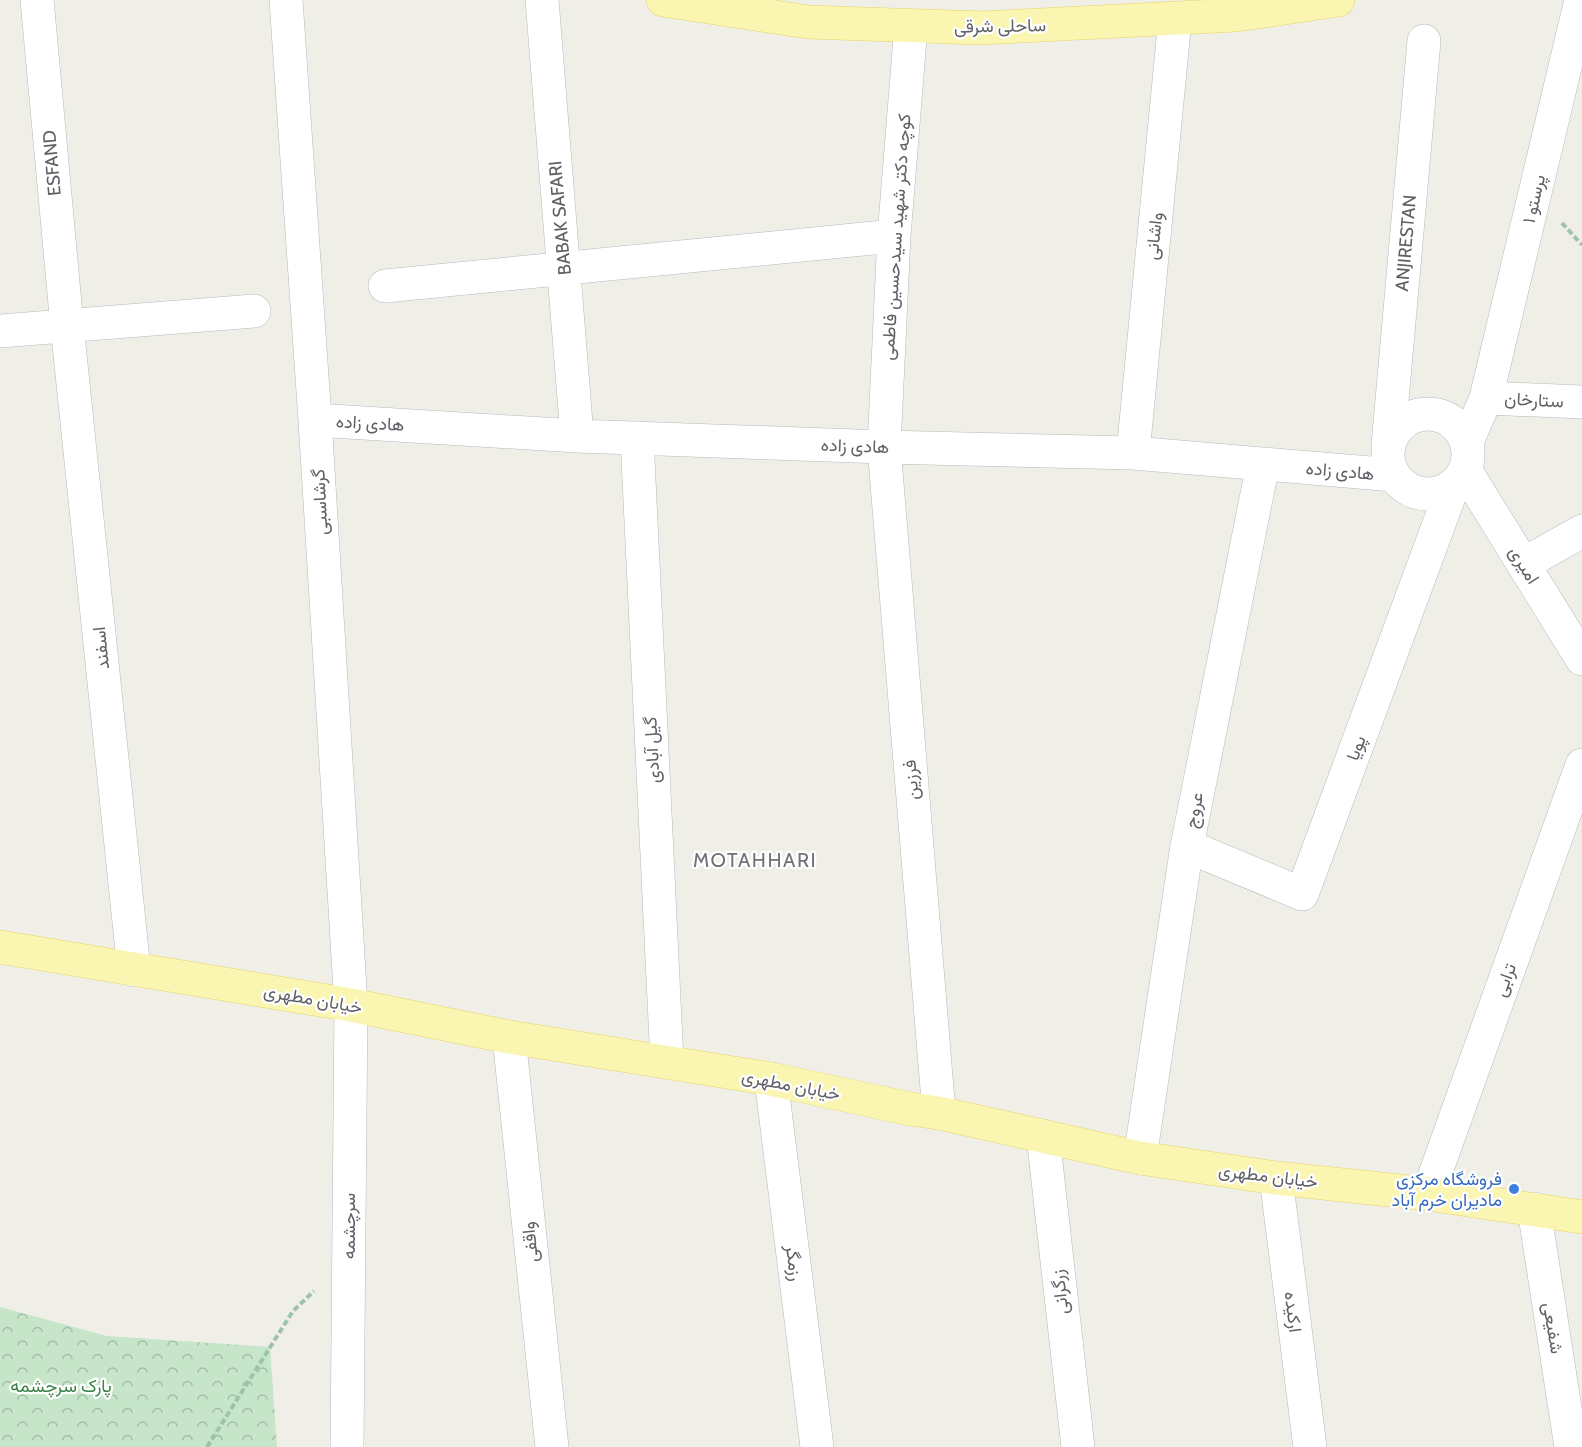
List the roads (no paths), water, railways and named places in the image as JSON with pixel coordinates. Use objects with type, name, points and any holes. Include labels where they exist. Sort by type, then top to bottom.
[{"type":"main road","name":"ساحلی شرقی","points":[[663,0],[808,22],[982,28],[1236,15],[1338,0]]},
{"type":"main road","name":"خیابان مطهری","points":[[0,947],[351,1005],[509,1037],[771,1079],[910,1109],[939,1113],[1140,1158],[1276,1178],[1428,1194],[1582,1217]]},
{"type":"street","name":"ESFAND","points":[[37,0],[67,326]]},
{"type":"street","name":"گرشاسبی","points":[[286,0],[315,420],[351,1005]]},
{"type":"street","name":"BABAK SAFARI","points":[[542,0],[577,436]]},
{"type":"street","name":"پرستو ۱","points":[[1462,466],[1486,398],[1581,0]]},
{"type":"street","name":"واشانی","points":[[1133,453],[1175,19]]},
{"type":"street","name":"کوچه دکتر شهید سیدحسین فاطمی","points":[[884,447],[894,236],[911,26]]},
{"type":"street","name":"ANJIRESTAN","points":[[1391,460],[1424,41]]},
{"type":"street","points":[[386,286],[894,236]]},
{"type":"street","points":[[0,332],[254,311]]},
{"type":"street","name":"اسفند","points":[[67,326],[134,970]]},
{"type":"street","name":"ستارخان","points":[[1486,398],[1582,402]]},
{"type":"street","points":[[1426,413],[1444,416],[1458,426],[1462,466],[1438,493],[1421,494],[1406,487],[1391,460],[1396,429],[1409,418],[1426,413]]},
{"type":"street","name":"هادی زاده","points":[[315,420],[577,436],[1133,453],[1263,464],[1391,460]]},
{"type":"street","name":"گیل آبادی","points":[[637,438],[667,1062]]},
{"type":"street","name":"فرزین","points":[[884,447],[939,1113]]},
{"type":"street","name":"عروج","points":[[1140,1158],[1187,846],[1263,464]]},
{"type":"street","name":"امیری","points":[[1462,466],[1582,660]]},
{"type":"street","name":"پویا","points":[[1187,846],[1302,894],[1462,466]]},
{"type":"street","points":[[1524,564],[1582,531]]},
{"type":"street","name":"ترابی","points":[[1428,1194],[1582,765]]},
{"type":"street","name":"سرچشمه","points":[[347,1447],[351,1005]]},
{"type":"street","name":"واقفی","points":[[509,1037],[552,1447]]},
{"type":"street","name":"رزمگر","points":[[771,1079],[817,1447]]},
{"type":"street","name":"زرگرانی","points":[[1043,1136],[1078,1447]]},
{"type":"street","name":"ارکیده","points":[[1276,1178],[1310,1447]]},
{"type":"street","name":"شفیعی","points":[[1534,1209],[1571,1447]]},
{"type":"place","name":"فروشگاه مرکزی مادیران خرم آباد","points":[[1514,1189]]},
{"type":"district","name":"MOTAHHARI","points":[[755,860]]},
{"type":"park label","name":"پارک سرچشمه","points":[[61,1386]]}]
